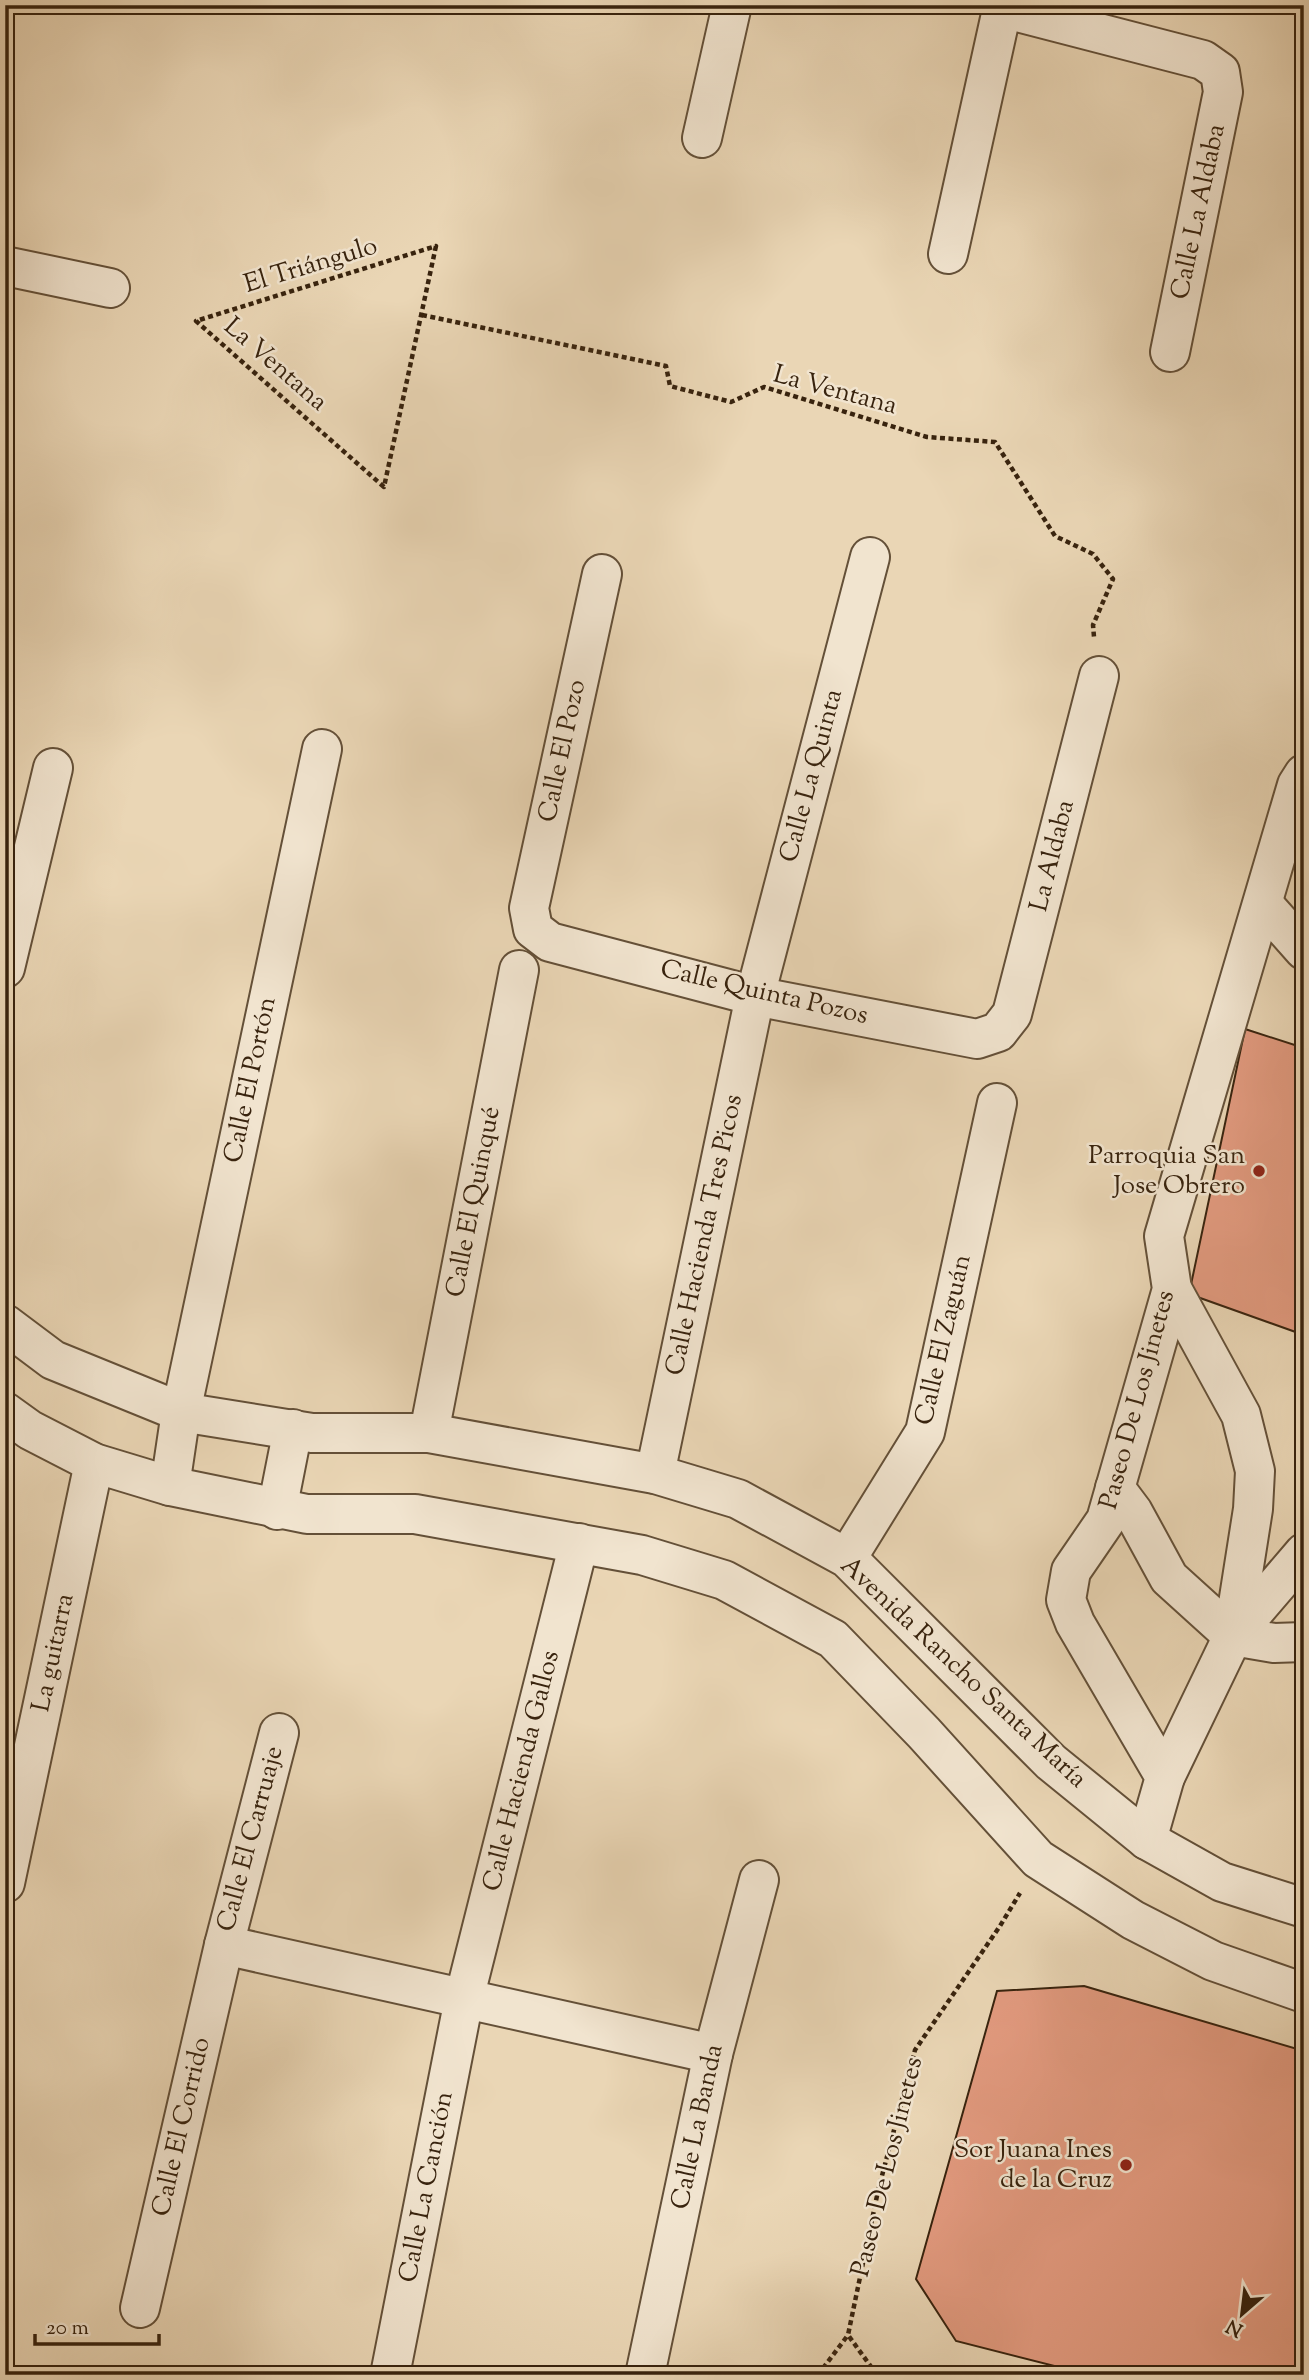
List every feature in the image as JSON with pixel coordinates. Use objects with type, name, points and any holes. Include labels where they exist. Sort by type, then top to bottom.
[{"type":"street","points":[[702,138],[732,5]]},
{"type":"street","points":[[948,254],[1002,7]]},
{"type":"street","name":"Calle La Aldaba","points":[[1002,7],[1203,60],[1220,72],[1223,92],[1170,352]]},
{"type":"street","points":[[5,266],[110,288]]},
{"type":"street","name":"Calle La Quinta","points":[[755,996],[870,557]]},
{"type":"street","name":"Calle El Pozo","points":[[533,929],[529,908],[602,574]]},
{"type":"street","name":"La Aldaba","points":[[998,1032],[1012,1014],[1099,676]]},
{"type":"street","name":"Calle El Portón","points":[[170,1486],[181,1412],[322,749]]},
{"type":"street","points":[[5,968],[52,768]]},
{"type":"street","name":"Paseo De Los Jinetes","points":[[1166,1777],[1075,1623],[1066,1601],[1071,1571],[1107,1520],[1172,1289],[1164,1236],[1264,905],[1297,785],[1304,774]]},
{"type":"street","points":[[1264,905],[1304,950]]},
{"type":"street","name":"Calle Quinta Pozos","points":[[533,929],[550,942],[755,996],[977,1039],[998,1032]]},
{"type":"street","name":"Calle El Quinqué","points":[[429,1433],[519,970]]},
{"type":"street","name":"Calle Hacienda Tres Picos","points":[[655,1474],[755,996]]},
{"type":"street","name":"Calle El Zaguán","points":[[847,1558],[925,1432],[997,1103]]},
{"type":"street","points":[[1172,1289],[1241,1415],[1255,1471],[1253,1509],[1233,1636]]},
{"type":"street","name":"Avenida Rancho Santa María","points":[[5,1324],[53,1360],[181,1412],[312,1433],[429,1433],[655,1474],[738,1499],[847,1558],[1051,1762],[1147,1839],[1222,1882],[1304,1908]]},
{"type":"street","points":[[5,1412],[30,1430],[94,1463],[170,1486],[276,1510],[307,1514],[415,1514],[642,1555],[724,1580],[833,1639],[924,1733],[1038,1859],[1133,1920],[1213,1961],[1304,1993]]},
{"type":"street","points":[[276,1510],[293,1429]]},
{"type":"street","name":"La guitarra","points":[[5,1883],[94,1463]]},
{"type":"street","points":[[1115,1488],[1133,1513],[1169,1578],[1233,1636],[1274,1643],[1304,1642]]},
{"type":"street","name":"Calle Hacienda Gallos","points":[[464,1999],[579,1543]]},
{"type":"street","points":[[1147,1839],[1166,1777],[1233,1636],[1304,1553]]},
{"type":"street","name":"Calle El Carruaje","points":[[224,1945],[279,1732]]},
{"type":"street","name":"Calle La Banda","points":[[645,2375],[713,2054],[759,1880]]},
{"type":"street","points":[[224,1945],[713,2054]]},
{"type":"street","name":"Calle El Corrido","points":[[140,2308],[224,1945]]},
{"type":"street","name":"Calle La Canción","points":[[390,2375],[464,1999]]},
{"type":"path","name":"La Ventana","points":[[196,321],[384,487],[436,246]]},
{"type":"path","name":"El Triángulo","points":[[196,321],[436,246]]},
{"type":"path","name":"La Ventana","points":[[422,315],[666,366],[670,386],[731,402],[764,387],[927,437],[995,442],[1055,536],[1093,554],[1113,579],[1093,625],[1099,676]]},
{"type":"path","name":"Paseo De Los Jinetes","points":[[848,2334],[878,2191],[915,2050],[1000,1926],[1038,1859]]},
{"type":"path","points":[[818,2375],[848,2334],[877,2375]]},
{"type":"building","name":"Parroquia San Jose Obrero","points":[[1245,1029],[1304,1048],[1304,1335],[1189,1294]]},
{"type":"building","name":"Sor Juana Ines de la Cruz","points":[[1084,1986],[1304,2051],[1304,2375],[1090,2375],[956,2341],[916,2279],[997,1991]]},
{"type":"place","name":"Parroquia San Jose Obrero","points":[[1259,1171]]},
{"type":"place","name":"Sor Juana Ines de la Cruz","points":[[1126,2165]]}]
